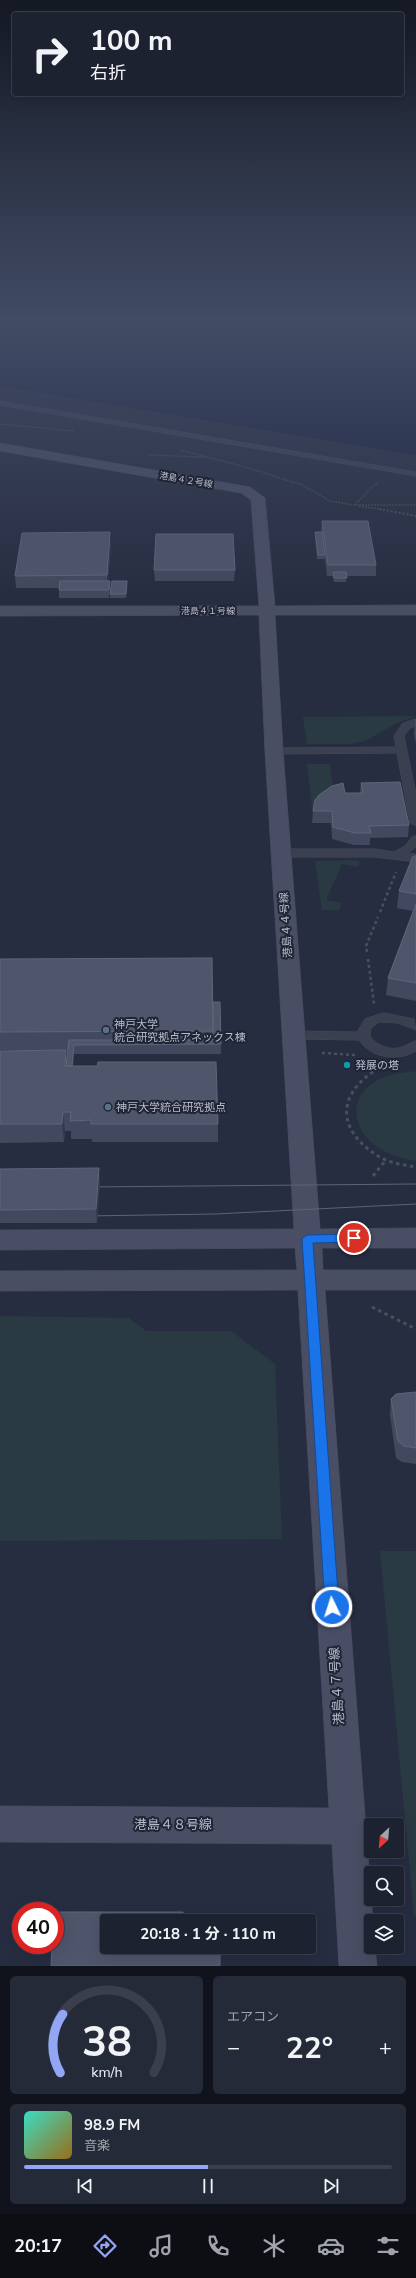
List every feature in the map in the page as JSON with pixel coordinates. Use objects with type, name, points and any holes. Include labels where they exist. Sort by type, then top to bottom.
[{"type":"street","name":"港島４２号線","points":[[0,447],[245,490],[258,498],[267,611]]},
{"type":"street","name":"港島４１号線","points":[[0,611],[416,610]]},
{"type":"street","name":"港島４４号線","points":[[267,611],[274,751],[307,1239]]},
{"type":"street","points":[[0,1240],[416,1238]]},
{"type":"street","name":"港島４７号線","points":[[307,1239],[358,1966]]},
{"type":"street","points":[[0,1281],[416,1280]]},
{"type":"street","name":"港島４８号線","points":[[0,1824],[347,1826]]},
{"type":"lane","points":[[40,410],[416,474]]},
{"type":"lane","points":[[155,429],[416,467]]},
{"type":"lane","points":[[416,722],[406,726],[400,733],[416,823]]},
{"type":"lane","points":[[274,751],[402,750]]},
{"type":"lane","points":[[396,855],[409,848],[416,839]]},
{"type":"lane","points":[[281,853],[375,853],[412,858]]},
{"type":"lane","points":[[415,1048],[400,1053],[383,1052],[370,1046],[363,1036],[365,1025],[371,1021],[386,1016],[404,1019],[416,1026]]},
{"type":"lane","points":[[294,1035],[363,1036]]},
{"type":"path","points":[[0,424],[78,432]]},
{"type":"path","points":[[179,450],[208,457],[302,485],[330,501],[416,516]]},
{"type":"path","points":[[146,455],[224,457]]},
{"type":"path","points":[[354,505],[392,470]]},
{"type":"path","points":[[354,505],[416,505]]},
{"type":"path","points":[[380,912],[401,861],[412,858]]},
{"type":"path","points":[[367,952],[366,946],[378,917]]},
{"type":"path","points":[[368,959],[374,1004]]},
{"type":"path","points":[[321,1054],[354,1055]]},
{"type":"path","points":[[382,1067],[366,1075],[355,1085],[348,1098],[346,1111],[349,1125],[357,1138],[370,1150],[386,1160],[416,1167]]},
{"type":"path","points":[[372,1176],[386,1160]]},
{"type":"path","points":[[372,1307],[416,1329]]},
{"type":"shaded area","points":[[416,716],[395,724],[365,741],[350,744],[307,744],[303,717]]},
{"type":"shaded area","points":[[307,764],[330,764],[334,794],[313,817]]},
{"type":"shaded area","points":[[356,860],[360,862],[358,867],[342,864],[326,900],[342,903],[339,910],[322,910],[315,861]]},
{"type":"shaded area","points":[[416,1071],[416,1161],[401,1158],[388,1153],[370,1141],[358,1123],[356,1113],[357,1104],[361,1095],[368,1087],[378,1080],[387,1076]]},
{"type":"shaded area","points":[[0,1316],[129,1318],[146,1331],[231,1331],[275,1364],[282,1539],[0,1541]]},
{"type":"shaded area","points":[[380,1551],[416,1551],[416,1915],[414,1915]]},
{"type":"water","points":[[143,410],[416,410],[416,455]]},
{"type":"building","points":[[322,521],[368,521],[376,565],[328,565]]},
{"type":"building","points":[[110,532],[107,575],[15,576],[22,533]]},
{"type":"building","points":[[315,532],[322,532],[325,555],[318,555]]},
{"type":"building","points":[[156,534],[233,534],[235,570],[154,570]]},
{"type":"building","points":[[333,572],[346,572],[347,578],[334,578]]},
{"type":"building","points":[[60,581],[110,581],[109,590],[59,590]]},
{"type":"building","points":[[112,581],[127,581],[126,594],[110,594]]},
{"type":"building","points":[[400,782],[409,825],[369,826],[371,833],[355,833],[333,827],[332,811],[313,811],[315,800],[319,795],[332,786],[343,783],[345,793],[363,793],[361,783]]},
{"type":"building","points":[[413,856],[416,856],[416,894],[399,891]]},
{"type":"building","points":[[416,904],[416,983],[388,978]]},
{"type":"building","name":"神戸大学 統合研究拠点アネックス棟","points":[[212,958],[213,1031],[0,1032],[0,959]]},
{"type":"building","points":[[213,1002],[220,1002],[221,1044],[74,1045],[72,1066],[66,1066],[69,1040],[213,1040]]},
{"type":"building","name":"神戸大学統合研究拠点","points":[[66,1050],[65,1066],[97,1066],[98,1062],[216,1062],[218,1124],[91,1124],[91,1120],[70,1121],[71,1112],[63,1112],[62,1124],[0,1124],[0,1051]]},
{"type":"building","points":[[99,1168],[96,1209],[0,1210],[0,1169]]},
{"type":"building","points":[[416,1392],[416,1448],[404,1446],[398,1441],[391,1399],[396,1394]]},
{"type":"building","points":[[64,1912],[183,1912],[183,1914],[100,1914],[100,1954],[220,1954],[220,1966],[51,1966],[52,1954],[64,1954]]},
{"type":"tram line","points":[[88,1187],[416,1184]]},
{"type":"tram line","points":[[86,1216],[215,1214],[416,1204]]},
{"type":"place","name":"神戸大学 統合研究拠点アネックス棟","points":[[106,1030]]},
{"type":"place","name":"発展の塔","points":[[347,1065]]},
{"type":"place","name":"神戸大学統合研究拠点","points":[[108,1107]]},
{"type":"route","points":[[332,1607],[307,1239],[354,1238]]}]
